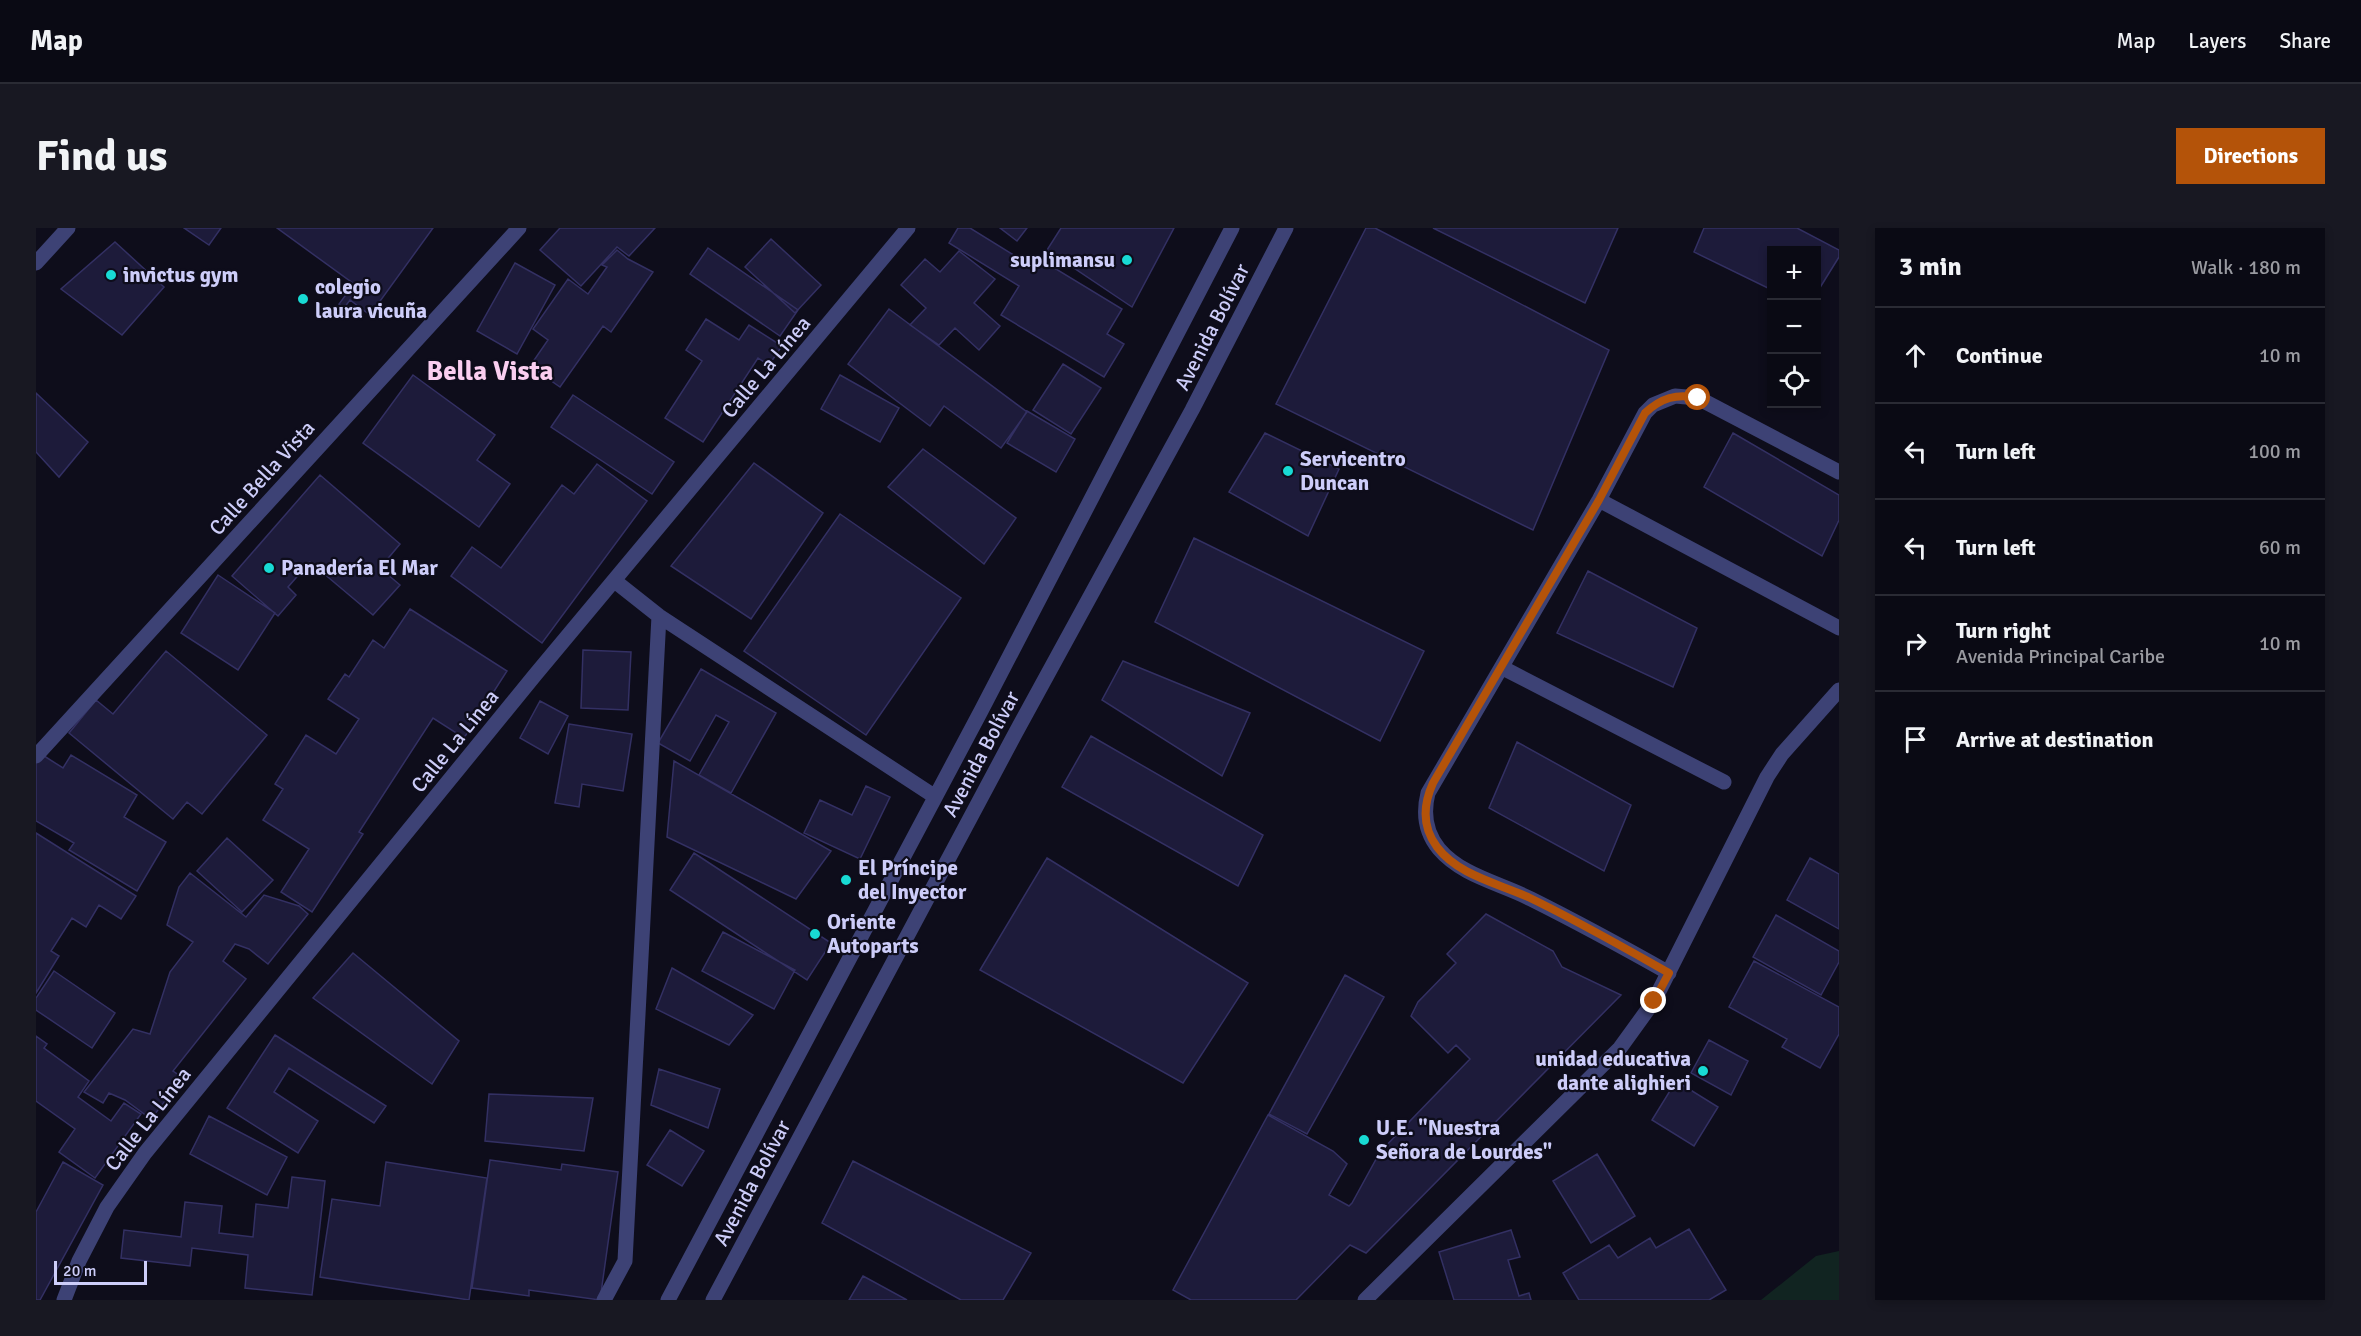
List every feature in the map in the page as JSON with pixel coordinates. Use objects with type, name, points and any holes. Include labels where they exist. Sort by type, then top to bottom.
[{"type":"street","points":[[36,263],[68,228]]},
{"type":"street","name":"Calle Bella Vista","points":[[36,756],[519,228]]},
{"type":"street","name":"Calle La Línea","points":[[64,1300],[79,1261],[107,1207],[145,1153],[536,675],[616,582],[908,228]]},
{"type":"street","name":"Avenida Bolívar","points":[[668,1300],[1232,228]]},
{"type":"street","name":"Avenida Bolívar","points":[[713,1300],[1015,734],[1192,410],[1286,228]]},
{"type":"street","points":[[1669,973],[1529,898],[1463,870],[1450,860],[1431,838],[1425,815],[1428,793],[1599,500],[1645,413],[1653,405],[1675,396],[1698,398],[1839,472]]},
{"type":"street","points":[[1599,500],[1839,628]]},
{"type":"street","points":[[616,582],[659,616],[934,796]]},
{"type":"street","points":[[604,1300],[625,1261],[659,616]]},
{"type":"street","points":[[1503,668],[1724,782]]},
{"type":"street","points":[[1365,1300],[1620,1048],[1654,1001],[1767,777],[1782,754],[1839,690]]},
{"type":"green space","points":[[1839,1251],[1839,1300],[1761,1300],[1816,1256]]},
{"type":"building","points":[[184,228],[221,228],[209,245]]},
{"type":"building","points":[[277,228],[433,228],[370,315],[350,300],[344,308],[339,304],[354,284]]},
{"type":"building","points":[[560,228],[655,228],[629,256],[617,247],[581,286],[540,250]]},
{"type":"building","points":[[958,228],[970,228],[1033,267],[1038,258],[1122,309],[1107,334],[1124,344],[1104,377],[1001,315],[1019,286],[949,243]]},
{"type":"building","points":[[1000,228],[1027,228],[1017,241]]},
{"type":"building","points":[[1061,228],[1174,228],[1132,307],[1047,250]]},
{"type":"building","points":[[1366,228],[1375,228],[1609,350],[1533,530],[1276,404]]},
{"type":"building","points":[[1433,228],[1618,228],[1585,303]]},
{"type":"building","points":[[1704,228],[1797,228],[1839,250],[1839,257],[1821,286],[1821,246],[1767,246],[1767,288],[1694,252]]},
{"type":"building","points":[[771,239],[821,285],[795,313],[745,267]]},
{"type":"building","points":[[115,242],[164,287],[122,335],[61,289]]},
{"type":"building","points":[[708,248],[798,310],[780,336],[690,274]]},
{"type":"building","points":[[617,250],[628,259],[653,272],[611,332],[603,326],[560,387],[530,366],[548,340],[533,329],[568,279],[588,294],[607,267],[602,265]]},
{"type":"building","points":[[959,251],[995,279],[974,303],[1000,326],[979,350],[955,328],[939,345],[910,325],[926,308],[901,285],[925,259],[940,272]]},
{"type":"building","points":[[515,263],[555,285],[517,354],[477,331]]},
{"type":"building","points":[[889,309],[1027,412],[1001,448],[944,406],[930,426],[848,364]]},
{"type":"building","points":[[706,319],[739,340],[749,325],[782,346],[769,365],[758,358],[703,442],[665,418],[702,361],[686,350]]},
{"type":"building","points":[[1063,364],[1101,388],[1071,434],[1033,410]]},
{"type":"building","points":[[413,375],[495,435],[477,460],[510,484],[479,527],[363,443]]},
{"type":"building","points":[[840,375],[899,408],[880,442],[821,409]]},
{"type":"building","points":[[36,393],[88,442],[59,477],[36,452]]},
{"type":"building","points":[[573,395],[674,462],[652,494],[551,427]]},
{"type":"building","points":[[1027,411],[1075,439],[1056,472],[1007,443]]},
{"type":"building","points":[[1265,433],[1339,469],[1308,536],[1229,492]]},
{"type":"building","points":[[1733,433],[1839,495],[1839,520],[1822,556],[1704,487]]},
{"type":"building","points":[[923,449],[1016,518],[984,564],[888,487]]},
{"type":"building","points":[[754,463],[823,513],[751,619],[671,566]]},
{"type":"building","points":[[597,464],[647,501],[542,643],[451,576],[472,547],[501,568],[562,485],[574,494]]},
{"type":"building","points":[[320,475],[400,544],[380,568],[400,585],[373,615],[310,562],[288,587],[296,595],[278,616],[232,576]]},
{"type":"building","points":[[840,514],[961,598],[866,735],[744,651]]},
{"type":"building","points":[[1194,538],[1424,651],[1380,741],[1155,622]]},
{"type":"building","points":[[1588,571],[1697,628],[1673,687],[1557,633]]},
{"type":"building","points":[[218,575],[275,613],[238,670],[181,633]]},
{"type":"building","points":[[410,609],[507,671],[464,738],[433,718],[359,832],[363,834],[312,912],[281,892],[309,849],[263,820],[283,789],[275,784],[306,735],[336,754],[359,719],[328,699],[345,674],[349,677],[373,640],[384,648]]},
{"type":"building","points":[[583,650],[631,652],[628,710],[581,708]]},
{"type":"building","points":[[166,651],[267,735],[202,814],[187,802],[173,819],[69,733],[96,700],[113,714]]},
{"type":"building","points":[[1123,661],[1250,713],[1222,776],[1102,700]]},
{"type":"building","points":[[701,669],[776,713],[731,793],[699,775],[729,722],[716,715],[690,761],[658,743]]},
{"type":"building","points":[[540,701],[568,716],[548,754],[520,738]]},
{"type":"building","points":[[569,724],[632,734],[623,791],[582,784],[579,807],[555,803]]},
{"type":"building","points":[[1091,736],[1263,835],[1238,886],[1062,787]]},
{"type":"building","points":[[1517,742],[1631,805],[1604,871],[1489,808]]},
{"type":"building","points":[[41,754],[63,768],[71,755],[137,795],[124,817],[166,842],[137,891],[69,850],[74,843],[36,821],[36,763]]},
{"type":"building","points":[[674,761],[831,851],[796,899],[667,837]]},
{"type":"building","points":[[866,786],[890,797],[860,859],[804,833],[820,800],[852,815]]},
{"type":"building","points":[[36,833],[136,896],[121,919],[99,905],[86,927],[72,918],[51,951],[59,956],[36,993]]},
{"type":"building","points":[[227,838],[273,880],[242,912],[197,871]]},
{"type":"building","points":[[694,853],[831,943],[807,980],[670,890]]},
{"type":"building","points":[[1047,858],[1248,983],[1183,1083],[980,970]]},
{"type":"building","points":[[1810,858],[1839,874],[1839,929],[1787,900]]},
{"type":"building","points":[[190,873],[246,917],[264,895],[299,906],[308,914],[268,964],[249,949],[235,944],[223,961],[246,979],[173,1071],[183,1078],[151,1119],[125,1100],[109,1093],[103,1103],[84,1092],[133,1029],[150,1034],[170,972],[193,942],[167,925],[179,887]]},
{"type":"building","name":"U.E. \"Nuestra Señora de Lourdes\"","points":[[1486,914],[1553,951],[1562,967],[1621,995],[1366,1253],[1350,1245],[1296,1300],[1191,1300],[1173,1290],[1268,1115],[1333,1151],[1347,1164],[1329,1195],[1349,1206],[1352,1203],[1380,1152],[1470,1059],[1456,1045],[1448,1053],[1411,1016],[1418,1002],[1456,963],[1447,954]]},
{"type":"building","points":[[1776,915],[1839,951],[1839,962],[1821,995],[1753,957]]},
{"type":"building","points":[[723,932],[795,970],[774,1009],[702,971]]},
{"type":"building","points":[[353,953],[459,1041],[432,1084],[313,998]]},
{"type":"building","points":[[1754,961],[1839,1007],[1839,1034],[1820,1068],[1782,1047],[1787,1039],[1729,1007]]},
{"type":"building","points":[[672,968],[753,1015],[729,1045],[656,1009]]},
{"type":"building","points":[[54,971],[115,1013],[92,1048],[36,1010],[36,998]]},
{"type":"building","points":[[1345,975],[1384,997],[1307,1134],[1269,1114]]},
{"type":"building","points":[[275,1035],[386,1106],[374,1123],[289,1068],[274,1092],[318,1121],[298,1153],[227,1108]]},
{"type":"building","points":[[36,1036],[47,1044],[44,1048],[89,1081],[78,1097],[111,1121],[124,1103],[141,1114],[95,1178],[59,1152],[75,1129],[36,1101]]},
{"type":"building","points":[[1709,1040],[1748,1061],[1731,1095],[1691,1073]]},
{"type":"building","points":[[659,1069],[720,1089],[708,1128],[651,1105]]},
{"type":"building","points":[[1676,1081],[1718,1107],[1694,1146],[1652,1120]]},
{"type":"building","points":[[489,1094],[593,1098],[584,1151],[485,1141]]},
{"type":"building","points":[[209,1116],[287,1157],[267,1195],[190,1154]]},
{"type":"building","points":[[670,1130],[704,1151],[682,1186],[647,1165]]},
{"type":"building","points":[[1597,1154],[1635,1216],[1591,1243],[1553,1181]]},
{"type":"building","points":[[490,1160],[561,1170],[562,1164],[618,1172],[600,1300],[529,1290],[529,1296],[472,1288]]},
{"type":"building","points":[[853,1161],[1031,1253],[1003,1300],[961,1300],[822,1223]]},
{"type":"building","points":[[63,1162],[103,1185],[40,1300],[36,1300],[36,1212]]},
{"type":"building","points":[[386,1162],[487,1178],[469,1300],[320,1277],[332,1199],[380,1206]]},
{"type":"building","points":[[292,1177],[325,1181],[312,1295],[245,1288],[248,1255],[192,1248],[190,1266],[121,1258],[124,1230],[181,1237],[185,1202],[222,1206],[219,1233],[253,1237],[256,1204],[288,1208]]},
{"type":"building","points":[[1689,1229],[1726,1290],[1709,1300],[1579,1300],[1563,1273],[1609,1245],[1618,1258],[1650,1238],[1656,1248]]},
{"type":"building","points":[[1511,1230],[1520,1257],[1508,1260],[1519,1296],[1529,1293],[1531,1300],[1454,1300],[1439,1252]]},
{"type":"building","points":[[863,1276],[907,1300],[849,1300]]},
{"type":"place","name":"suplimansu","points":[[1127,260]]},
{"type":"place","name":"invictus gym","points":[[111,275]]},
{"type":"place","name":"colegio laura vicuña","points":[[303,299]]},
{"type":"place","name":"Servicentro Duncan","points":[[1288,471]]},
{"type":"place","name":"Panadería El Mar","points":[[269,568]]},
{"type":"place","name":"El Príncipe del Inyector","points":[[846,880]]},
{"type":"place","name":"Oriente Autoparts","points":[[815,934]]},
{"type":"place","name":"unidad educativa dante alighieri","points":[[1703,1071]]},
{"type":"place","name":"U.E. \"Nuestra Señora de Lourdes\"","points":[[1364,1140]]},
{"type":"district","name":"Bella Vista","points":[[490,371]]},
{"type":"route","points":[[1654,1001],[1669,973],[1529,898],[1463,870],[1438,849],[1431,838],[1427,827],[1425,804],[1433,783],[1503,668],[1599,500],[1645,413],[1664,399],[1675,396],[1698,398]]}]
